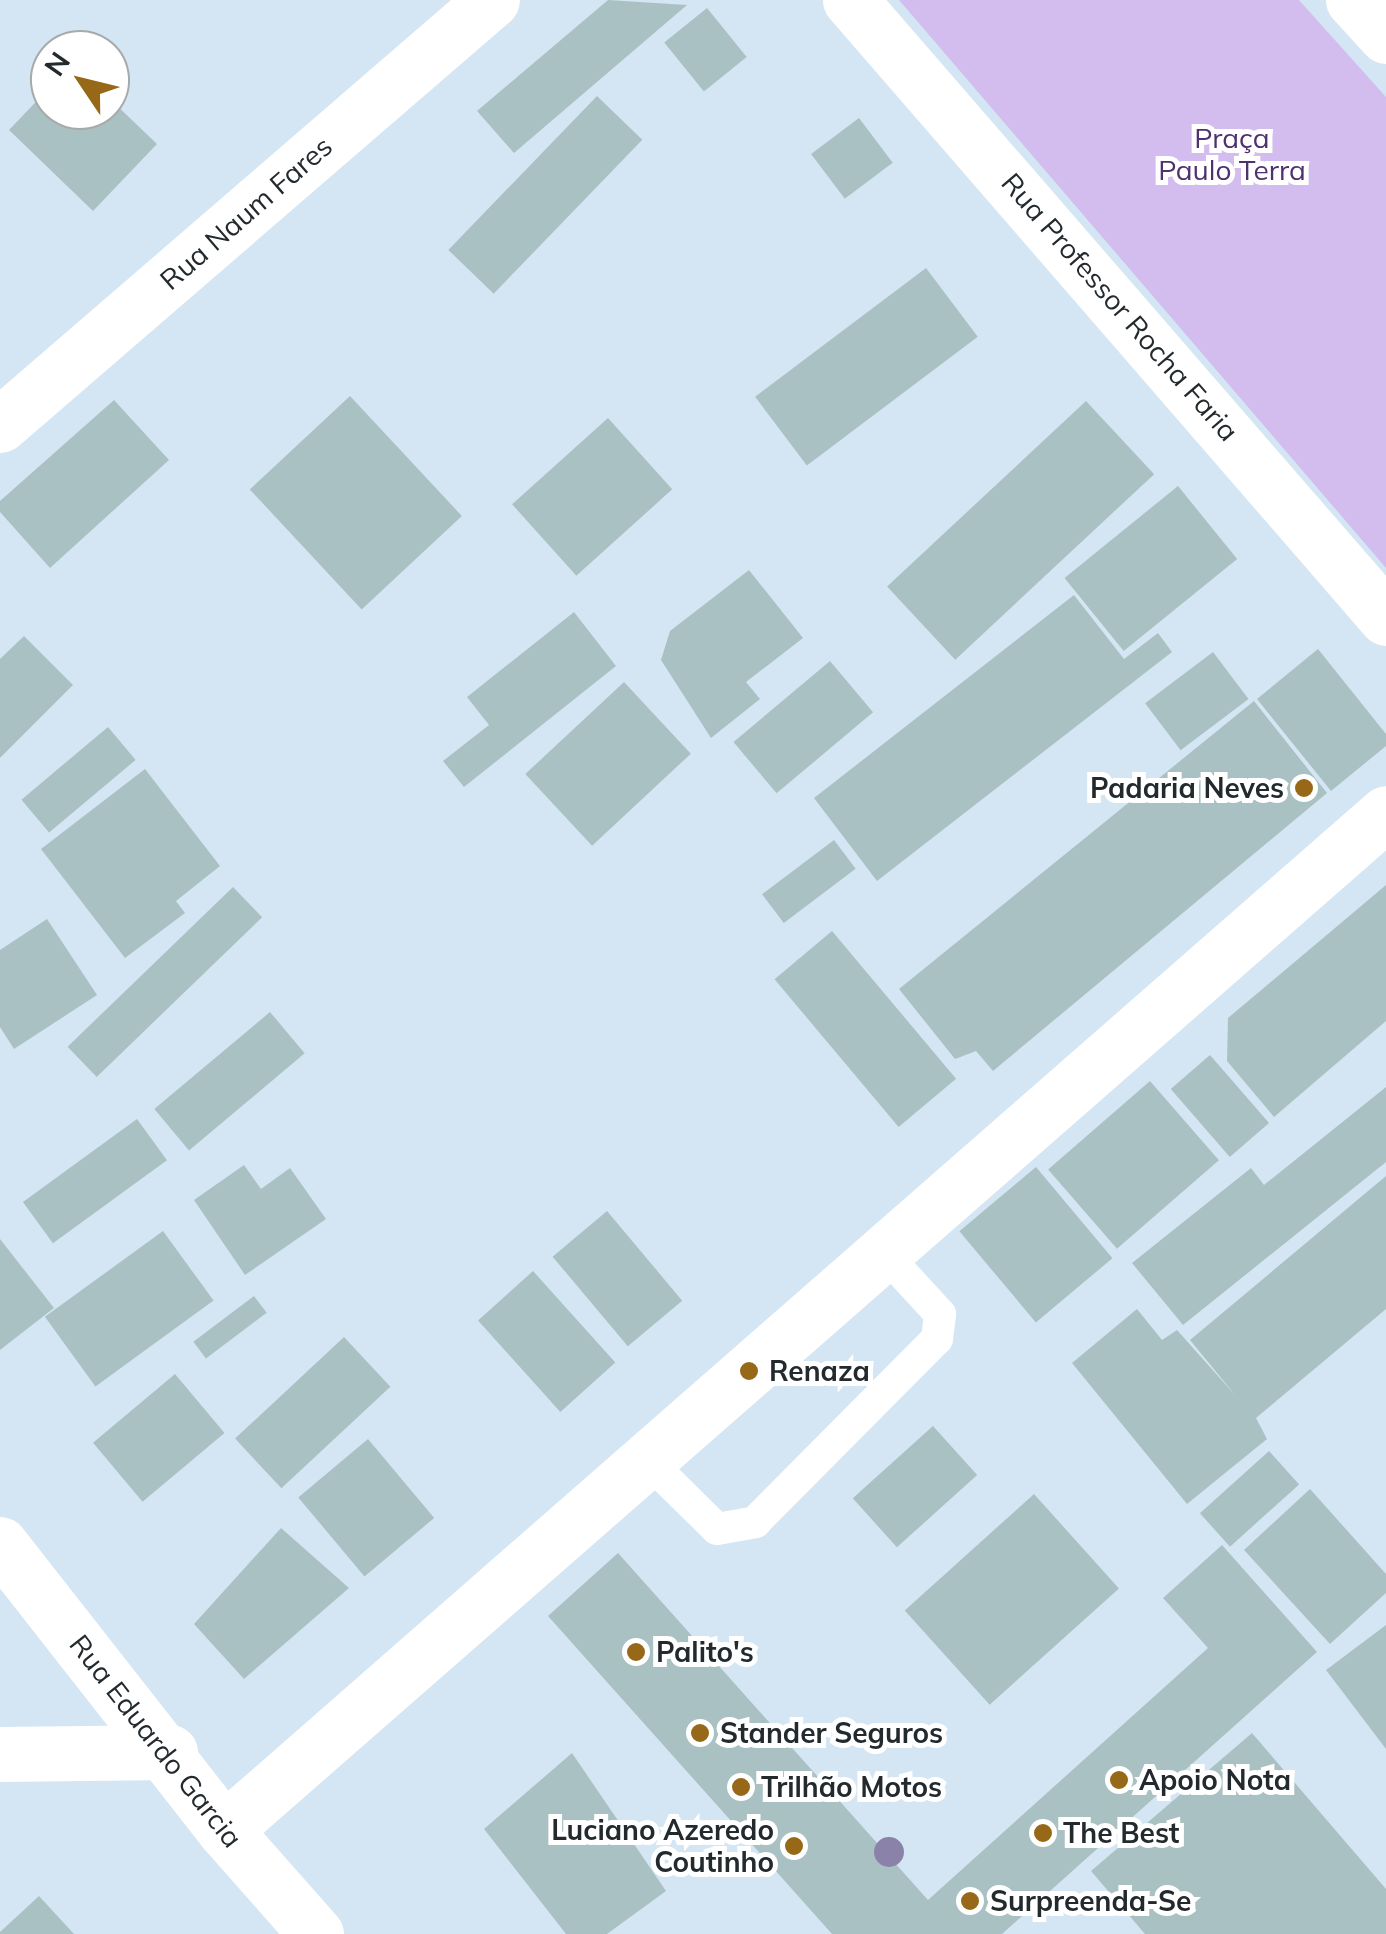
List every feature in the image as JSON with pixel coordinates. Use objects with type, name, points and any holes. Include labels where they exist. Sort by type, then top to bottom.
[{"type":"main road","name":"Rua Naum Fares","points":[[0,426],[492,0]]},
{"type":"main road","name":"Rua Professor Rocha Faria","points":[[850,0],[1386,618]]},
{"type":"main road","points":[[1353,0],[1386,36]]},
{"type":"main road","points":[[224,1830],[1386,813]]},
{"type":"main road","name":"Rua Eduardo Garcia","points":[[0,1544],[170,1752],[224,1830],[316,1934]]},
{"type":"main road","points":[[0,1754],[170,1752]]},
{"type":"lane","points":[[647,1460],[717,1529],[756,1522],[937,1339],[940,1314],[884,1252]]},
{"type":"green space","name":"Praça Paulo Terra","points":[[899,0],[1299,0],[1386,97],[1386,568]]},
{"type":"building","points":[[608,0],[687,5],[514,153],[477,111]]},
{"type":"building","points":[[707,8],[747,57],[704,92],[664,43]]},
{"type":"building","points":[[597,96],[642,140],[494,294],[448,250]]},
{"type":"building","points":[[30,108],[30,130],[130,130],[130,118],[157,144],[93,211],[9,130]]},
{"type":"building","points":[[859,118],[893,163],[845,199],[811,154]]},
{"type":"building","points":[[926,268],[978,337],[807,465],[755,397]]},
{"type":"building","points":[[350,396],[462,516],[362,609],[250,489]]},
{"type":"building","points":[[114,400],[169,460],[50,568],[0,512],[0,501]]},
{"type":"building","points":[[1086,401],[1154,474],[955,660],[887,587]]},
{"type":"building","points":[[608,418],[672,489],[576,576],[512,504]]},
{"type":"building","points":[[1178,486],[1237,559],[1124,651],[1065,578]]},
{"type":"building","points":[[749,570],[803,638],[746,682],[760,699],[711,738],[661,660],[670,631]]},
{"type":"building","points":[[1074,595],[1124,659],[1158,633],[1172,652],[877,881],[814,798]]},
{"type":"building","points":[[574,612],[616,666],[464,787],[443,761],[489,725],[467,697]]},
{"type":"building","points":[[24,636],[73,685],[0,758],[0,659]]},
{"type":"building","points":[[1318,649],[1386,734],[1386,746],[1331,791],[1257,699]]},
{"type":"building","points":[[1213,652],[1249,699],[1181,750],[1145,703]]},
{"type":"building","points":[[830,661],[873,712],[777,793],[733,742]]},
{"type":"building","points":[[624,682],[691,754],[592,846],[525,774]]},
{"type":"building","points":[[1254,701],[1327,793],[993,1071],[976,1051],[955,1059],[899,989]]},
{"type":"building","points":[[108,727],[136,760],[49,833],[21,800]]},
{"type":"building","points":[[145,769],[220,866],[176,901],[185,913],[125,958],[41,849]]},
{"type":"building","points":[[834,840],[856,869],[784,923],[762,894]]},
{"type":"building","points":[[1386,885],[1386,1021],[1274,1117],[1227,1061],[1228,1018]]},
{"type":"building","points":[[233,887],[262,917],[97,1077],[68,1047]]},
{"type":"building","points":[[47,919],[97,995],[14,1049],[0,1027],[0,950]]},
{"type":"building","points":[[832,931],[956,1079],[899,1127],[775,979]]},
{"type":"building","points":[[270,1012],[305,1053],[189,1150],[154,1109]]},
{"type":"building","points":[[1210,1055],[1269,1123],[1230,1157],[1171,1089]]},
{"type":"building","points":[[1150,1081],[1219,1160],[1117,1249],[1048,1170]]},
{"type":"building","points":[[1386,1087],[1386,1162],[1183,1325],[1132,1263],[1251,1168],[1264,1185]]},
{"type":"building","points":[[137,1119],[167,1160],[53,1243],[23,1202]]},
{"type":"building","points":[[244,1165],[261,1189],[290,1168],[326,1219],[245,1275],[194,1200]]},
{"type":"building","points":[[1036,1167],[1112,1258],[1036,1322],[959,1231]]},
{"type":"building","points":[[1386,1176],[1386,1309],[1256,1418],[1267,1439],[1187,1504],[1072,1363],[1137,1309],[1162,1340],[1177,1330],[1235,1395],[1190,1340]]},
{"type":"building","points":[[607,1211],[682,1301],[628,1346],[553,1257]]},
{"type":"building","points":[[163,1231],[214,1301],[95,1386],[45,1317]]},
{"type":"building","points":[[0,1239],[54,1308],[0,1350]]},
{"type":"building","points":[[533,1271],[615,1362],[560,1412],[478,1321]]},
{"type":"building","points":[[254,1296],[267,1313],[206,1359],[193,1342]]},
{"type":"building","points":[[344,1337],[390,1387],[281,1488],[235,1439]]},
{"type":"building","points":[[175,1374],[224,1433],[143,1502],[93,1443]]},
{"type":"building","points":[[933,1426],[977,1475],[897,1547],[853,1498]]},
{"type":"building","points":[[368,1439],[434,1518],[364,1576],[298,1497]]},
{"type":"building","points":[[1269,1451],[1299,1484],[1230,1547],[1200,1513]]},
{"type":"building","points":[[1310,1489],[1386,1574],[1386,1593],[1330,1644],[1244,1550]]},
{"type":"building","points":[[1034,1494],[1119,1588],[990,1705],[905,1610]]},
{"type":"building","points":[[281,1528],[349,1588],[244,1679],[194,1624]]},
{"type":"building","points":[[1222,1545],[1317,1652],[1002,1934],[832,1934],[548,1616],[618,1553],[928,1900],[1208,1648],[1163,1598]]},
{"type":"building","points":[[1386,1625],[1386,1749],[1326,1670]]},
{"type":"building","points":[[1252,1733],[1386,1889],[1386,1934],[1145,1934],[1091,1871]]},
{"type":"building","points":[[572,1753],[666,1891],[607,1934],[566,1934],[484,1829]]},
{"type":"building","points":[[39,1896],[74,1934],[0,1934],[0,1932]]},
{"type":"place","name":"Padaria Neves","points":[[1304,788]]},
{"type":"place","name":"Renaza","points":[[749,1371]]},
{"type":"place","name":"Palito's","points":[[636,1652]]},
{"type":"place","name":"Stander Seguros","points":[[700,1733]]},
{"type":"place","name":"Apoio Nota","points":[[1119,1780]]},
{"type":"place","name":"Trilhão Motos","points":[[741,1787]]},
{"type":"place","name":"The Best","points":[[1043,1833]]},
{"type":"place","name":"Luciano Azeredo Coutinho","points":[[794,1846]]},
{"type":"place","name":"Surpreenda-Se","points":[[970,1901]]}]
